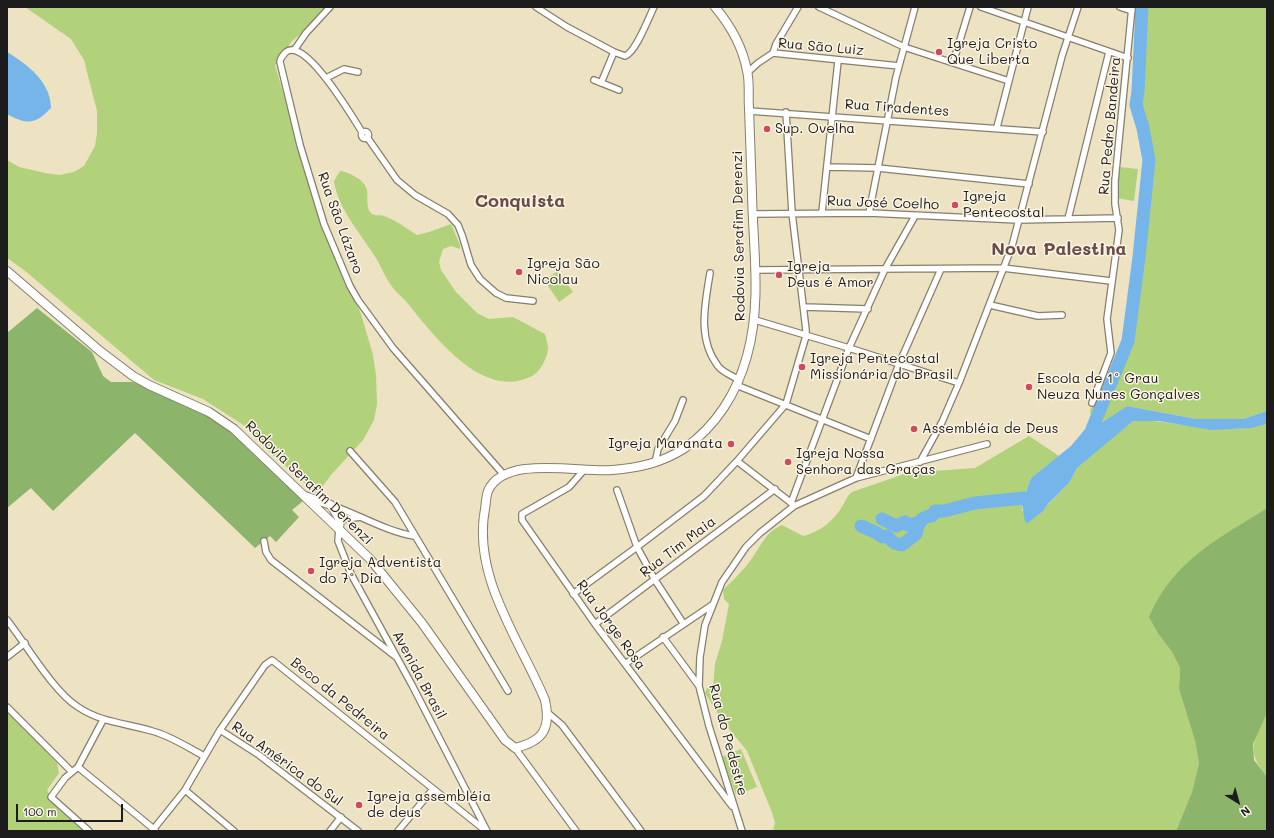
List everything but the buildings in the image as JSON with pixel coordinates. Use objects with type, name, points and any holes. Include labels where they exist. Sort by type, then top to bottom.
[{"type":"main road","name":"Rodovia Serafim Derenzi","points":[[7,271],[100,351],[133,376],[149,385],[209,412],[234,429],[304,496],[339,524],[393,586],[505,740],[515,748],[528,745],[543,734],[548,713],[545,700],[500,604],[487,568],[483,542],[484,516],[488,490],[496,480],[504,475],[521,470],[544,467],[584,470],[614,470],[644,467],[685,448],[702,434],[723,409],[738,382],[748,355],[755,320],[755,270],[748,72],[732,31],[715,7]]},
{"type":"main road","points":[[304,496],[331,505],[339,524]]},
{"type":"street","points":[[330,7],[306,33],[295,49],[300,51],[311,61],[326,78],[362,132],[367,132],[367,138],[397,180],[415,195],[448,214],[458,225],[471,265],[480,278],[496,293],[506,298],[533,301]]},
{"type":"street","points":[[536,7],[554,19],[614,52],[625,56],[631,52],[654,7]]},
{"type":"street","points":[[773,53],[776,44],[798,7]]},
{"type":"street","points":[[819,7],[904,47],[1008,81]]},
{"type":"street","points":[[869,213],[899,66],[915,7]]},
{"type":"street","points":[[953,63],[970,7]]},
{"type":"street","points":[[981,7],[1128,58]]},
{"type":"street","points":[[997,127],[1028,7]]},
{"type":"street","points":[[920,462],[942,422],[959,383],[1012,246],[1068,37],[1078,7]]},
{"type":"street","points":[[1120,7],[1132,9]]},
{"type":"street","name":"Rua Pedro Bandeira","points":[[1092,403],[1111,353],[1108,319],[1111,281],[1119,230],[1115,204],[1115,181],[1132,9]]},
{"type":"street","name":"Rua São Lázaro","points":[[295,49],[287,51],[280,59],[280,62],[300,145],[324,224],[350,286],[393,348],[504,475]]},
{"type":"street","points":[[601,83],[614,52]]},
{"type":"street","points":[[1068,219],[1110,52]]},
{"type":"street","name":"Rua São Luiz","points":[[748,72],[773,53],[838,61],[899,66]]},
{"type":"street","points":[[822,212],[838,61]]},
{"type":"street","points":[[326,78],[344,69],[358,72]]},
{"type":"street","points":[[594,80],[619,90]]},
{"type":"street","name":"Rua Tiradentes","points":[[749,111],[786,112],[997,127],[1043,132]]},
{"type":"street","points":[[786,112],[792,213],[804,307],[806,336],[786,404]]},
{"type":"street","points":[[827,167],[878,168],[1029,184]]},
{"type":"street","name":"Rua José Coelho","points":[[753,214],[822,212],[869,213],[1018,220],[1118,218]]},
{"type":"street","points":[[737,461],[793,504],[822,418],[849,348],[886,269],[915,216]]},
{"type":"street","points":[[755,270],[1004,268],[1111,281]]},
{"type":"street","points":[[856,478],[899,364],[941,269]]},
{"type":"street","points":[[710,273],[704,320],[704,334],[718,367],[738,382],[786,404],[871,439]]},
{"type":"street","points":[[990,305],[1038,316],[1062,315]]},
{"type":"street","points":[[804,307],[868,309]]},
{"type":"street","points":[[755,320],[959,383]]},
{"type":"street","points":[[655,463],[658,449],[675,421],[682,400]]},
{"type":"street","name":"Rua Tim Maia","points":[[573,594],[704,496],[737,461],[786,404]]},
{"type":"street","name":"Rua do Pedestre","points":[[734,809],[709,726],[699,686],[704,632],[712,604],[722,582],[746,547],[793,504],[856,478],[988,444]]},
{"type":"street","points":[[350,451],[395,502],[508,691]]},
{"type":"street","name":"Rua Jorge Rosa","points":[[584,470],[569,487],[525,511],[522,517],[524,524],[594,624],[734,809]]},
{"type":"street","name":"Rua Tim Maia","points":[[594,624],[655,580],[775,489]]},
{"type":"street","points":[[617,490],[637,547],[655,580],[683,623]]},
{"type":"street","points":[[331,505],[361,516],[390,531],[414,536]]},
{"type":"street","points":[[339,524],[361,516]]},
{"type":"street","name":"Avenida Brasil","points":[[339,524],[338,541],[351,574],[398,658],[486,831]]},
{"type":"street","points":[[264,541],[266,552],[271,560],[398,658]]},
{"type":"street","points":[[625,664],[663,636],[712,604]]},
{"type":"street","points":[[7,620],[63,695],[77,707],[103,720],[153,731],[204,756]]},
{"type":"street","points":[[663,636],[699,686]]},
{"type":"street","points":[[7,657],[25,643]]},
{"type":"street","name":"Beco da Pedreira","points":[[154,830],[185,790],[220,730],[265,665],[272,660],[486,831]]},
{"type":"street","points":[[7,707],[72,772]]},
{"type":"street","points":[[548,713],[562,725],[641,831]]},
{"type":"street","points":[[89,831],[52,800],[52,795],[78,767],[103,720]]},
{"type":"street","name":"Rua América do Sul","points":[[220,730],[259,755],[358,831]]},
{"type":"street","points":[[515,748],[576,831]]},
{"type":"street","points":[[78,767],[154,830]]},
{"type":"street","points":[[398,831],[433,789]]},
{"type":"street","points":[[185,790],[234,831]]},
{"type":"street","points":[[734,809],[742,831]]},
{"type":"street","points":[[330,831],[341,818]]},
{"type":"green space","points":[[25,7],[329,7],[313,24],[292,41],[275,65],[297,140],[346,278],[361,314],[373,355],[376,375],[377,404],[374,420],[363,440],[331,475],[319,491],[319,496],[263,446],[248,428],[203,399],[154,380],[24,270],[7,258],[7,160],[19,167],[45,173],[59,175],[74,172],[84,166],[95,146],[97,133],[97,111],[84,60],[71,39]]},
{"type":"green space","points":[[1147,7],[1267,7],[1267,411],[1243,419],[1196,419],[1127,406],[1092,429],[1090,410],[1120,362],[1126,346],[1136,284],[1139,234],[1146,184],[1140,101],[1146,53]]},
{"type":"green space","points":[[1120,167],[1138,169],[1134,201],[1116,198]]},
{"type":"green space","points":[[340,171],[352,175],[366,186],[369,210],[373,214],[382,215],[393,220],[417,235],[451,224],[460,245],[460,249],[451,246],[443,249],[439,262],[441,270],[456,292],[477,313],[489,319],[513,317],[545,334],[548,345],[547,356],[535,374],[513,382],[495,380],[477,372],[460,360],[444,345],[405,300],[396,292],[345,211],[336,191],[334,181]]},
{"type":"green space","points":[[558,271],[573,292],[559,302],[544,280]]},
{"type":"green space","points":[[37,308],[92,352],[103,376],[111,382],[133,382],[209,416],[236,434],[303,501],[292,510],[299,517],[276,542],[270,536],[255,548],[135,433],[53,511],[31,488],[7,508],[7,333]]},
{"type":"green space","points":[[1142,420],[1220,429],[1235,429],[1267,424],[1267,508],[1252,518],[1159,635],[1172,652],[1180,668],[1179,689],[1195,741],[1199,763],[1192,792],[1176,831],[773,831],[775,822],[747,751],[721,719],[705,693],[707,688],[713,688],[715,664],[722,641],[729,604],[724,599],[723,590],[751,560],[766,537],[782,525],[803,536],[815,532],[836,516],[852,492],[907,473],[975,468],[1029,436],[1059,456],[1031,478],[1022,504],[1022,511],[1038,515],[1069,483],[1077,468],[1133,421]]},
{"type":"green space","points":[[1267,508],[1267,713],[1253,744],[1254,760],[1267,777],[1267,831],[1176,831],[1192,792],[1199,763],[1195,741],[1179,689],[1180,668],[1172,652],[1159,635],[1149,617],[1159,597],[1171,580],[1184,566],[1215,541]]},
{"type":"green space","points":[[7,712],[15,717],[57,763],[59,773],[47,790],[53,801],[85,831],[7,831]]},
{"type":"green space","points":[[1267,713],[1267,777],[1256,760],[1254,745],[1255,738]]},
{"type":"green space","points":[[741,749],[757,787],[736,795],[722,757]]},
{"type":"water","points":[[7,52],[30,68],[47,90],[51,108],[40,118],[30,122],[20,120],[7,114]]},
{"type":"water","points":[[1127,406],[1196,419],[1243,419],[1267,411],[1267,424],[1251,428],[1211,430],[1159,421],[1133,421],[1077,468],[1069,483],[1043,511],[1028,523],[1025,522],[1022,504],[1031,478],[1071,446],[1091,422],[1092,429]]},
{"type":"waterway","points":[[1092,429],[1128,341],[1139,257],[1149,160],[1143,128],[1136,105],[1142,7]]},
{"type":"waterway","points":[[882,519],[896,526],[905,522],[908,525],[916,523],[918,526],[922,519],[932,516],[935,511],[944,511],[975,503],[1024,498]]},
{"type":"waterway","points":[[861,526],[877,533],[882,537],[887,536],[894,543],[902,545],[916,534],[918,526]]},
{"type":"place","name":"Igreja Cristo Que Liberta","points":[[939,52]]},
{"type":"place","name":"Sup. Ovelha","points":[[767,129]]},
{"type":"place","name":"Igreja Pentecostal","points":[[955,205]]},
{"type":"place","name":"Igreja São Nicolau","points":[[519,272]]},
{"type":"place","name":"Igreja Deus é Amor","points":[[779,275]]},
{"type":"place","name":"Igreja Pentecostal Missionária do Brasil","points":[[802,367]]},
{"type":"place","name":"Escola de 1˚ Grau Neuza Nunes Gonçalves","points":[[1029,387]]},
{"type":"place","name":"Assembléia de Deus","points":[[914,429]]},
{"type":"place","name":"Igreja Maranata","points":[[731,444]]},
{"type":"place","name":"Igreja Nossa Senhora das Graças","points":[[788,462]]},
{"type":"place","name":"Igreja Adventista do 7˚ Dia","points":[[311,571]]},
{"type":"place","name":"Igreja assembléia de deus","points":[[359,805]]},
{"type":"district","name":"Conquista","points":[[520,201]]},
{"type":"district","name":"Nova Palestina","points":[[1059,249]]}]
